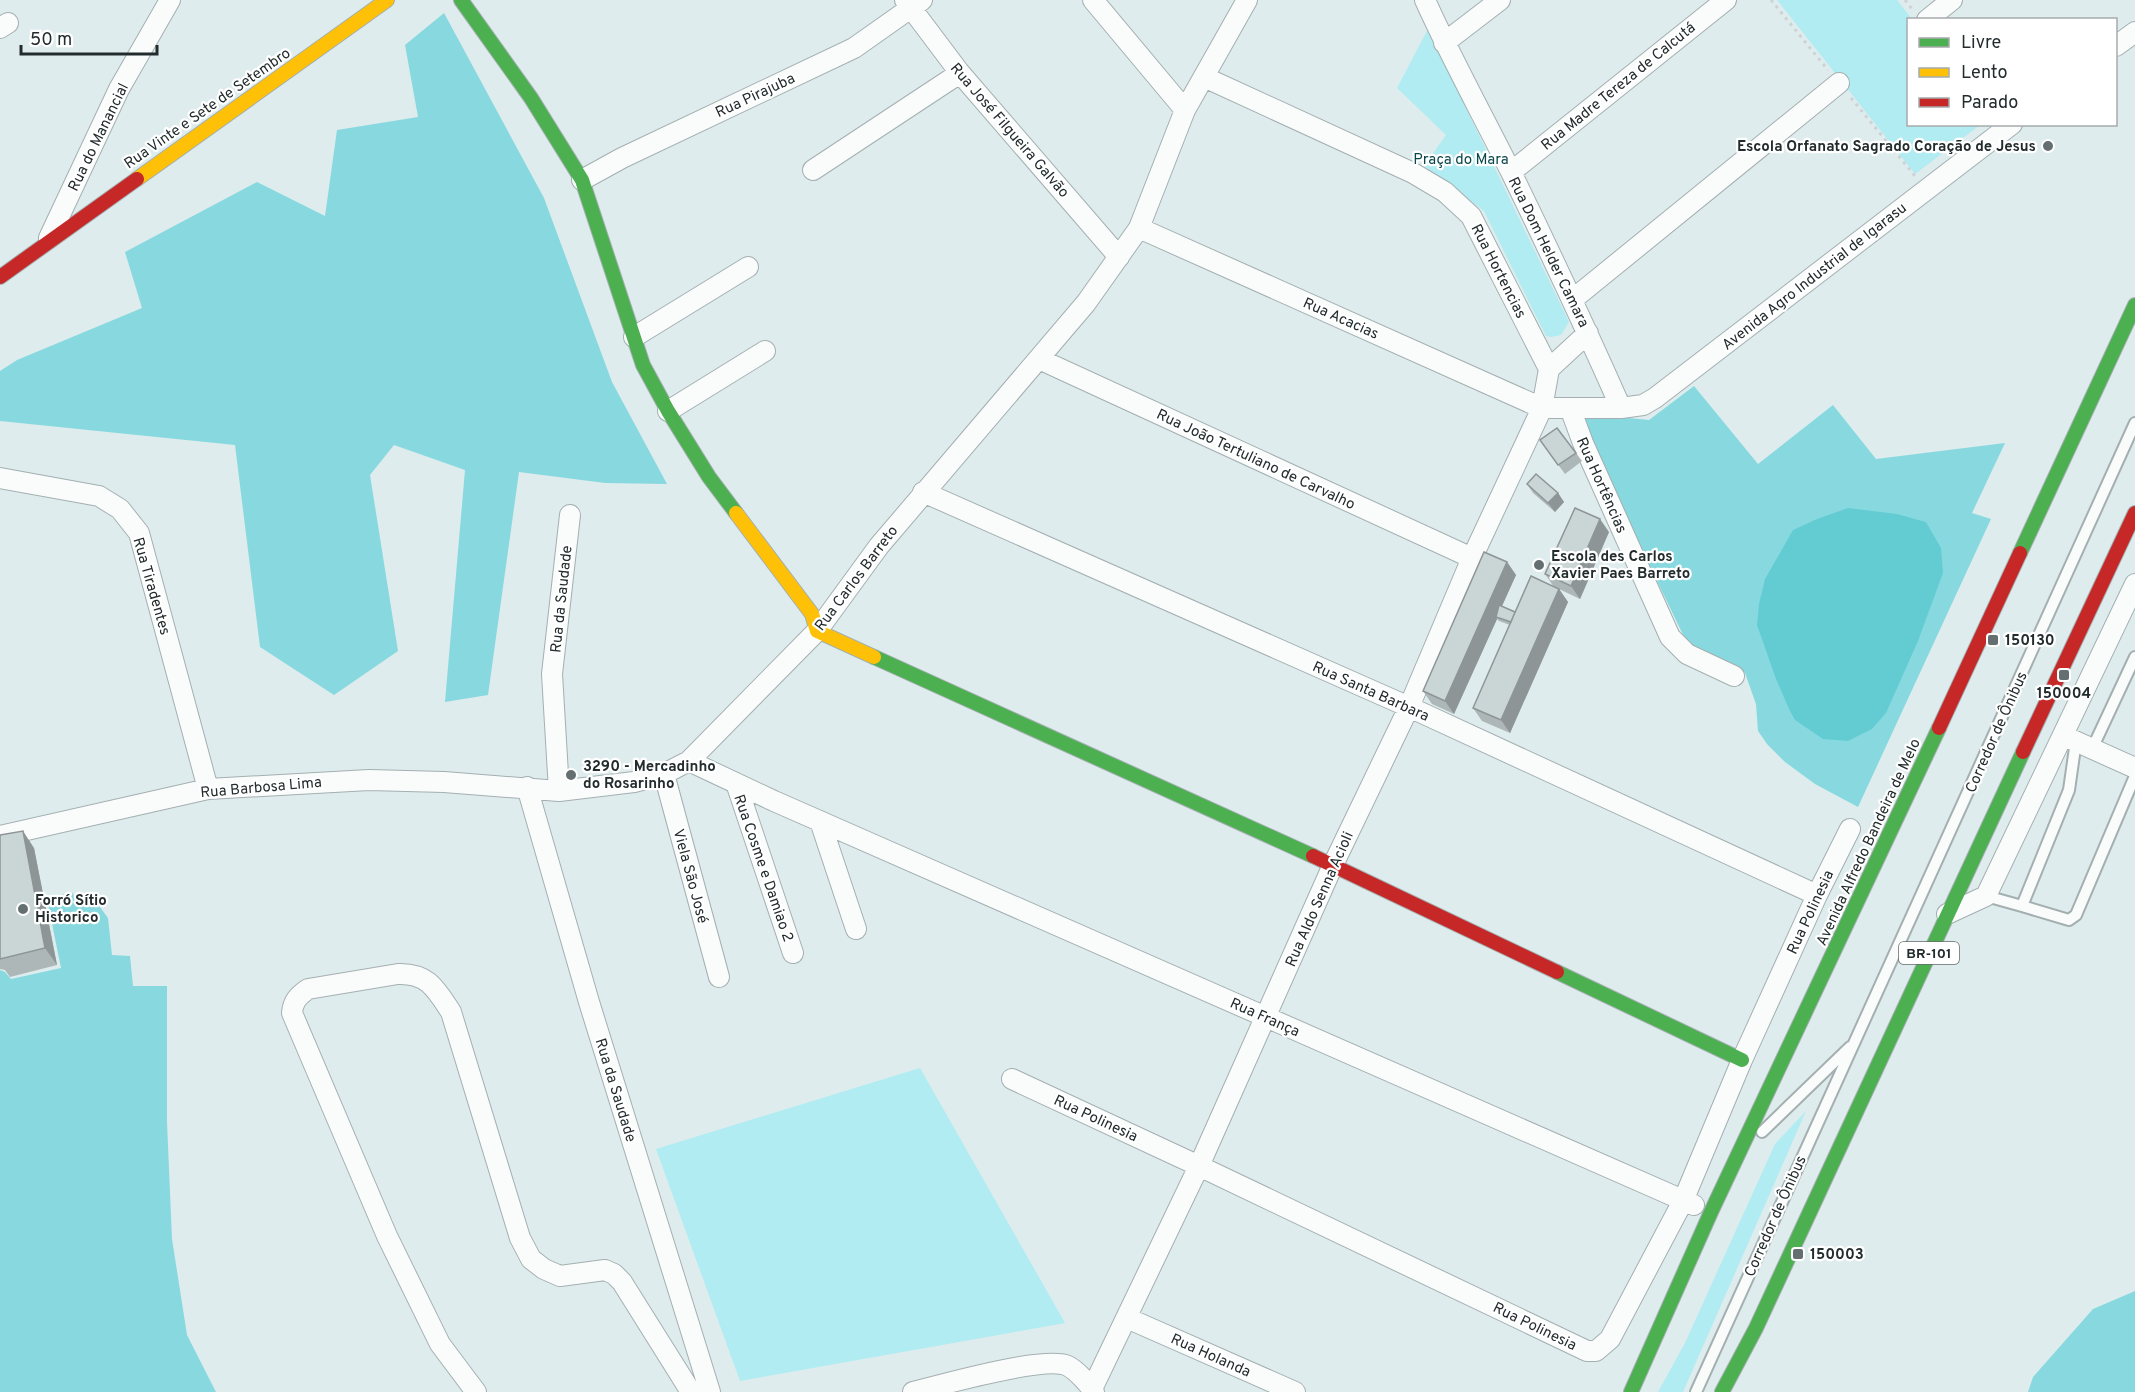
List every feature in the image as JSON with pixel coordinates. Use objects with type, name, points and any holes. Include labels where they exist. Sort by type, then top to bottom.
[{"type":"main road","name":"Rua Vinte e Sete de Setembro","points":[[0,277],[387,0]]},
{"type":"main road","points":[[462,0],[531,98],[582,180],[643,365],[668,411],[709,477],[812,614],[817,631],[1333,865],[1742,1060]]},
{"type":"main road","name":"Avenida Alfredo Bandeira de Melo","points":[[1631,1392],[1711,1212],[1830,962],[2135,305]]},
{"type":"main road","name":"BR-101","points":[[1722,1392],[1756,1328],[2135,513]]},
{"type":"street","name":"Rua do Manancial","points":[[47,244],[119,89],[170,0]]},
{"type":"street","points":[[1092,0],[1185,110]]},
{"type":"street","name":"Rua Carlos Barreto","points":[[527,787],[559,791],[634,782],[664,774],[689,761],[817,631],[879,546],[923,492],[1086,303],[1139,228],[1185,110],[1247,0]]},
{"type":"street","name":"Rua Dom Helder Camara","points":[[1425,0],[1444,43],[1511,172],[1621,408]]},
{"type":"street","points":[[1444,43],[1500,0]]},
{"type":"street","name":"Rua Madre Tereza de Calcutá","points":[[1511,172],[1726,0]]},
{"type":"street","points":[[1930,18],[1952,0]]},
{"type":"street","name":"Rua Pirajuba","points":[[582,180],[622,158],[854,48],[913,3]]},
{"type":"street","name":"Rua José Filgueira Galvão","points":[[913,3],[960,73],[1119,257]]},
{"type":"street","points":[[2117,45],[2135,32]]},
{"type":"street","points":[[813,170],[960,73]]},
{"type":"street","name":"Rua Hortencias","points":[[1204,77],[1413,173],[1445,192],[1471,216],[1549,369]]},
{"type":"street","points":[[1572,300],[1839,83]]},
{"type":"street","name":"Avenida Agro Industrial de Igarasu","points":[[1542,408],[1621,408],[1643,405],[1655,398],[2007,128]]},
{"type":"street","name":"Rua Acacias","points":[[1139,228],[1542,408]]},
{"type":"street","points":[[634,337],[748,267]]},
{"type":"street","points":[[1542,408],[1549,369],[1588,333]]},
{"type":"street","points":[[668,411],[765,351]]},
{"type":"street","name":"Rua João Tertuliano de Carvalho","points":[[1039,359],[1472,558]]},
{"type":"street","name":"Rua Aldo Senna Acioli","points":[[1093,1390],[1199,1166],[1333,865],[1409,707],[1472,558],[1542,408]]},
{"type":"street","name":"Rua Hortências","points":[[1570,408],[1583,443],[1670,637],[1687,654],[1734,676]]},
{"type":"street","name":"Rua Tiradentes","points":[[0,478],[99,495],[120,508],[139,533],[208,789]]},
{"type":"street","name":"Rua Santa Barbara","points":[[923,492],[1409,707],[1817,895]]},
{"type":"street","name":"Rua da Saudade","points":[[559,791],[552,674],[570,515]]},
{"type":"street","points":[[1947,914],[1986,896],[2077,742],[2135,584]]},
{"type":"street","points":[[2077,742],[2135,768]]},
{"type":"street","name":"Rua França","points":[[689,761],[1266,1018],[1711,1212]]},
{"type":"street","name":"Viela São José","points":[[664,774],[719,977]]},
{"type":"street","name":"Rua Barbosa Lima","points":[[0,836],[208,789],[369,780],[527,787]]},
{"type":"street","name":"Rua Cosme e Damiao 2","points":[[736,783],[793,953]]},
{"type":"street","name":"Rua da Saudade","points":[[527,787],[589,1002],[710,1392]]},
{"type":"street","points":[[820,820],[856,929]]},
{"type":"street","name":"Rua Polinesia","points":[[1012,1079],[1587,1351],[1596,1351],[1610,1339],[1683,1201],[1742,1060],[1817,895],[1850,829]]},
{"type":"street","points":[[476,1392],[440,1344],[387,1236],[292,1014],[292,1005],[298,996],[308,989],[398,974],[411,974],[424,978],[436,988],[451,1012],[520,1238],[531,1259],[544,1269],[560,1276],[605,1270],[614,1274],[622,1282],[691,1392]]},
{"type":"street","name":"Rua Holanda","points":[[1127,1318],[1295,1392]]},
{"type":"street","points":[[913,1392],[1052,1362],[1068,1366],[1093,1390]]},
{"type":"lane","name":"Corredor de Ônibus","points":[[1696,1392],[2135,423]]},
{"type":"lane","points":[[2022,906],[2069,790],[2077,742],[2135,657]]},
{"type":"lane","points":[[1986,896],[2069,920],[2076,915],[2135,776]]},
{"type":"lane","name":"Corredor de Ônibus","points":[[1738,1155],[1856,1041]]},
{"type":"green space","points":[[1777,0],[1897,0],[1911,18],[1907,18],[1907,126],[1979,126],[1915,174]]},
{"type":"green space","name":"Praça do Mara","points":[[1428,29],[1569,322],[1561,335],[1546,336],[1484,211],[1424,166],[1446,135],[1397,88]]},
{"type":"green space","points":[[920,1068],[1065,1323],[740,1381],[656,1149]]},
{"type":"green space","points":[[1806,1111],[1683,1392],[1658,1392],[1685,1343],[1775,1144]]},
{"type":"shaded area","points":[[444,13],[544,198],[612,382],[667,484],[605,483],[519,472],[488,695],[445,702],[465,470],[394,445],[370,475],[398,651],[334,695],[260,647],[235,445],[0,421],[0,371],[17,360],[142,308],[125,252],[257,182],[325,216],[337,130],[418,117],[405,45]]},
{"type":"shaded area","points":[[1694,386],[1758,464],[1833,405],[1876,459],[2005,443],[1972,513],[1991,519],[1858,807],[1815,784],[1785,762],[1767,744],[1758,731],[1756,704],[1745,673],[1707,660],[1689,647],[1581,424],[1589,414],[1649,420]]},
{"type":"shaded area","points":[[1848,508],[1897,514],[1926,522],[1941,548],[1943,573],[1918,641],[1886,713],[1872,729],[1848,741],[1823,739],[1795,720],[1776,679],[1757,625],[1765,579],[1793,530]]},
{"type":"shaded area","points":[[72,892],[78,903],[95,900],[108,918],[112,955],[130,956],[133,986],[167,986],[167,1122],[172,1239],[187,1335],[216,1392],[0,1392],[0,970],[11,979],[61,968],[47,899]]},
{"type":"shaded area","points":[[2135,1291],[2135,1392],[2028,1392],[2033,1377],[2093,1309]]},
{"type":"building","points":[[1557,428],[1576,453],[1558,465],[1540,440]]},
{"type":"building","points":[[1536,474],[1558,493],[1548,503],[1527,484]]},
{"type":"building","points":[[1575,508],[1600,519],[1571,586],[1545,574]]},
{"type":"building","points":[[1484,552],[1507,562],[1445,701],[1423,691]]},
{"type":"building","points":[[1531,576],[1559,589],[1501,720],[1473,708]]},
{"type":"building","points":[[1499,605],[1515,612],[1511,622],[1496,617]]},
{"type":"building","name":"Forró Sítio Historico","points":[[23,831],[45,948],[0,959],[0,835]]},
{"type":"traffic: fast","points":[[461,0],[531,98],[582,180],[643,365],[668,411],[709,477],[736,513]]},
{"type":"traffic: fast","points":[[2020,553],[2135,305]]},
{"type":"traffic: fast","points":[[874,657],[1313,856]]},
{"type":"traffic: fast","points":[[1631,1392],[1711,1212],[1939,728]]},
{"type":"traffic: fast","points":[[1722,1392],[1756,1328],[2023,752]]},
{"type":"traffic: fast","points":[[1557,972],[1742,1060]]},
{"type":"traffic: slow","points":[[137,179],[387,0]]},
{"type":"traffic: slow","points":[[736,513],[812,614],[817,631],[874,657]]},
{"type":"traffic: jam","points":[[0,277],[137,179]]},
{"type":"traffic: jam","points":[[2023,752],[2135,513]]},
{"type":"traffic: jam","points":[[1939,728],[2020,553]]},
{"type":"traffic: jam","points":[[1313,856],[1557,972]]},
{"type":"place","name":"Escola Orfanato Sagrado Coração de Jesus","points":[[2048,146]]},
{"type":"place","name":"Escola des Carlos Xavier Paes Barreto","points":[[1539,565]]},
{"type":"place","name":"150130","points":[[1993,640]]},
{"type":"place","name":"150004","points":[[2064,675]]},
{"type":"place","name":"3290 - Mercadinho do Rosarinho","points":[[571,775]]},
{"type":"place","name":"Forró Sítio Historico","points":[[23,909]]},
{"type":"place","name":"150003","points":[[1798,1254]]}]
